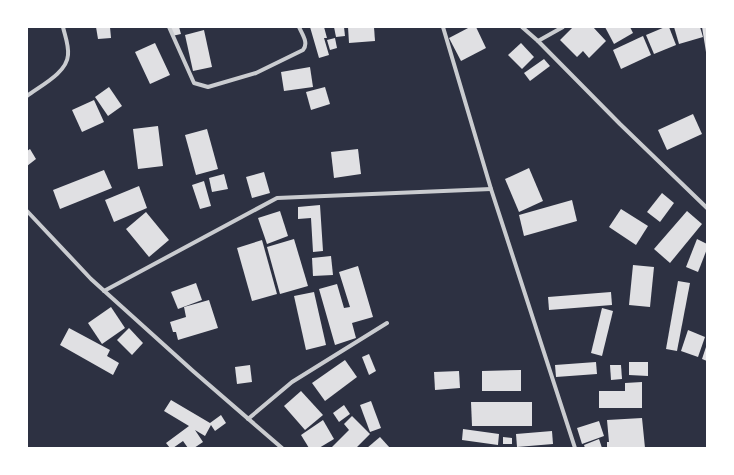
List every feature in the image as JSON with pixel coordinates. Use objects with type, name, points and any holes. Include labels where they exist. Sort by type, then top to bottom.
[{"type":"street","points":[[27,96],[61,72],[67,60],[67,44],[63,27]]},
{"type":"street","points":[[169,27],[194,83],[208,87],[256,73],[303,50],[306,43],[299,27]]},
{"type":"street","points":[[443,27],[491,189],[574,448]]},
{"type":"street","points":[[522,27],[707,208]]},
{"type":"street","points":[[538,41],[564,27]]},
{"type":"street","points":[[104,291],[277,198],[491,189]]},
{"type":"street","points":[[27,211],[91,279],[282,448]]},
{"type":"street","points":[[248,418],[292,382],[387,323]]},
{"type":"building","points":[[96,27],[110,27],[111,38],[98,39]]},
{"type":"building","points":[[170,27],[179,27],[181,34],[172,36]]},
{"type":"building","points":[[310,27],[324,27],[327,38],[324,38],[329,55],[319,58]]},
{"type":"building","points":[[334,27],[344,27],[345,36],[336,37]]},
{"type":"building","points":[[348,27],[374,27],[375,41],[349,43]]},
{"type":"building","points":[[470,27],[476,27],[486,48],[461,61],[449,38]]},
{"type":"building","points":[[573,27],[593,27],[606,41],[589,58],[583,51],[577,57],[560,40]]},
{"type":"building","points":[[605,27],[630,27],[633,33],[614,44]]},
{"type":"building","points":[[665,27],[669,27],[676,45],[654,54],[646,35]]},
{"type":"building","points":[[674,27],[700,27],[703,37],[679,44]]},
{"type":"building","points":[[702,27],[707,27],[707,52],[706,52]]},
{"type":"building","points":[[204,30],[212,67],[193,71],[185,35]]},
{"type":"building","points":[[643,36],[651,55],[621,69],[613,50]]},
{"type":"building","points":[[335,38],[337,48],[330,50],[327,40]]},
{"type":"building","points":[[155,43],[170,75],[150,84],[135,52]]},
{"type":"building","points":[[521,43],[534,57],[522,69],[508,55]]},
{"type":"building","points":[[544,59],[550,66],[530,81],[524,73]]},
{"type":"building","points":[[310,67],[313,87],[284,91],[281,72]]},
{"type":"building","points":[[109,87],[122,106],[108,116],[95,97]]},
{"type":"building","points":[[325,87],[330,104],[311,110],[306,92]]},
{"type":"building","points":[[94,100],[104,122],[82,132],[72,110]]},
{"type":"building","points":[[693,114],[702,134],[667,150],[658,130]]},
{"type":"building","points":[[158,126],[163,166],[138,169],[133,129]]},
{"type":"building","points":[[207,129],[218,169],[196,175],[185,135]]},
{"type":"building","points":[[30,149],[36,159],[27,166],[27,151]]},
{"type":"building","points":[[358,149],[361,174],[334,178],[331,152]]},
{"type":"building","points":[[529,168],[543,201],[519,212],[505,179]]},
{"type":"building","points":[[104,170],[112,188],[60,209],[53,190]]},
{"type":"building","points":[[264,172],[270,193],[252,198],[246,177]]},
{"type":"building","points":[[224,174],[228,189],[212,192],[209,178]]},
{"type":"building","points":[[204,181],[211,206],[200,209],[192,185]]},
{"type":"building","points":[[139,186],[147,208],[114,222],[105,200]]},
{"type":"building","points":[[662,193],[674,203],[660,222],[647,212]]},
{"type":"building","points":[[572,200],[577,221],[524,236],[519,215]]},
{"type":"building","points":[[320,205],[323,251],[313,252],[311,218],[298,219],[298,207]]},
{"type":"building","points":[[621,209],[648,226],[636,245],[609,227]]},
{"type":"building","points":[[280,211],[288,236],[267,244],[258,218]]},
{"type":"building","points":[[687,211],[702,224],[670,263],[654,249]]},
{"type":"building","points":[[146,212],[169,240],[149,257],[126,229]]},
{"type":"building","points":[[294,239],[308,286],[280,294],[267,247]]},
{"type":"building","points":[[697,239],[707,244],[707,249],[698,272],[686,267]]},
{"type":"building","points":[[262,240],[277,294],[252,301],[237,248]]},
{"type":"building","points":[[331,256],[333,275],[313,276],[312,258]]},
{"type":"building","points":[[633,265],[654,267],[650,307],[629,305]]},
{"type":"building","points":[[358,266],[373,317],[352,323],[356,338],[335,345],[319,289],[337,284],[344,308],[350,307],[339,272]]},
{"type":"building","points":[[678,281],[690,283],[677,351],[666,349]]},
{"type":"building","points":[[196,283],[202,300],[178,309],[171,292]]},
{"type":"building","points":[[314,292],[326,345],[306,350],[294,296]]},
{"type":"building","points":[[611,292],[612,305],[549,310],[548,297]]},
{"type":"building","points":[[209,300],[218,328],[178,340],[176,332],[173,332],[170,322],[186,317],[184,307]]},
{"type":"building","points":[[111,307],[125,328],[102,344],[88,323]]},
{"type":"building","points":[[602,308],[613,311],[602,356],[591,353]]},
{"type":"building","points":[[69,328],[110,350],[107,356],[119,363],[113,375],[60,345]]},
{"type":"building","points":[[129,328],[143,343],[132,355],[117,340]]},
{"type":"building","points":[[688,330],[705,337],[698,357],[681,351]]},
{"type":"building","points":[[707,344],[707,361],[702,359]]},
{"type":"building","points":[[369,354],[376,371],[369,375],[362,357]]},
{"type":"building","points":[[345,360],[357,377],[325,401],[312,383]]},
{"type":"building","points":[[596,362],[597,374],[556,377],[555,365]]},
{"type":"building","points":[[629,362],[648,362],[648,376],[629,375]]},
{"type":"building","points":[[250,365],[252,382],[237,384],[235,367]]},
{"type":"building","points":[[610,365],[621,365],[622,379],[611,380]]},
{"type":"building","points":[[521,370],[521,391],[482,391],[482,371]]},
{"type":"building","points":[[459,371],[460,388],[435,390],[434,372]]},
{"type":"building","points":[[642,382],[642,408],[599,408],[599,391],[625,391],[625,383]]},
{"type":"building","points":[[301,391],[323,415],[305,430],[284,406]]},
{"type":"building","points":[[171,400],[210,423],[221,415],[226,423],[215,431],[211,425],[205,436],[195,430],[203,442],[194,448],[188,448],[183,441],[173,448],[170,448],[166,443],[189,426],[164,411]]},
{"type":"building","points":[[371,401],[381,428],[370,432],[360,405]]},
{"type":"building","points":[[471,402],[532,402],[532,426],[472,426]]},
{"type":"building","points":[[344,405],[350,414],[339,422],[333,413]]},
{"type":"building","points":[[352,416],[370,434],[356,448],[331,448],[349,430],[344,424]]},
{"type":"building","points":[[642,418],[645,448],[607,448],[607,442],[609,442],[607,420]]},
{"type":"building","points":[[323,420],[334,439],[319,448],[309,448],[301,435]]},
{"type":"building","points":[[599,421],[604,436],[582,444],[577,428]]},
{"type":"building","points":[[463,429],[499,434],[498,445],[462,440]]},
{"type":"building","points":[[552,431],[553,444],[517,447],[516,434]]},
{"type":"building","points":[[380,437],[390,448],[367,448]]},
{"type":"building","points":[[503,437],[512,438],[512,444],[503,444]]},
{"type":"building","points":[[599,439],[602,448],[585,448],[584,445]]}]
